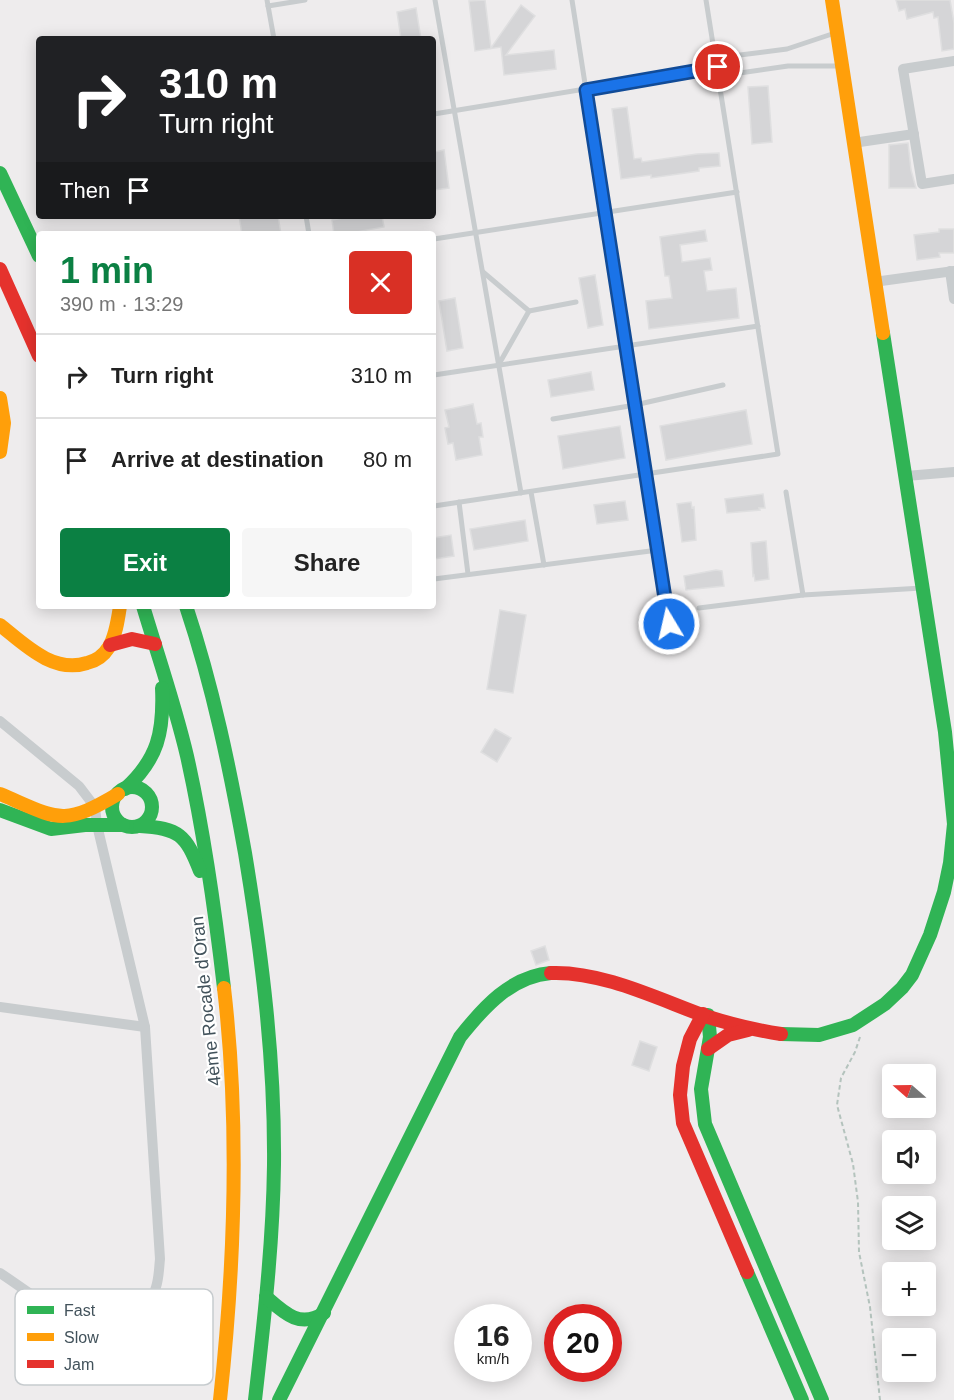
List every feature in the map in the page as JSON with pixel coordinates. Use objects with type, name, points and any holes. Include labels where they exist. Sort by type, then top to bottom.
[{"type":"main road","points":[[279,1400],[455,1047],[482,1009],[503,991],[531,977],[561,973],[611,982],[730,1024],[774,1035],[829,1034],[857,1023],[881,1008],[907,982],[937,919],[949,877],[954,831],[944,717],[874,282],[832,0]]},
{"type":"main road","points":[[0,173],[36,250]]},
{"type":"main road","points":[[0,269],[36,349]]},
{"type":"main road","points":[[0,398],[4,423],[0,452]]},
{"type":"main road","points":[[0,625],[54,663],[70,667],[84,666],[95,661],[110,645],[119,609]]},
{"type":"main road","name":"4ème Rocade d'Oran","points":[[143,609],[157,648],[187,757],[216,916],[225,984],[234,1115],[232,1276],[220,1400]]},
{"type":"main road","points":[[187,609],[209,677],[235,795],[260,947],[271,1068],[274,1165],[267,1298],[255,1400]]},
{"type":"main road","points":[[110,645],[132,639],[157,648],[162,704],[158,743],[150,764],[140,777],[114,799],[113,810],[118,821],[123,825]]},
{"type":"main road","points":[[0,794],[52,816],[67,817],[95,807],[122,791],[139,789],[150,797],[152,804],[150,817],[140,826]]},
{"type":"main road","points":[[0,810],[51,829],[97,825],[170,828],[184,837],[192,850],[216,916]]},
{"type":"main road","points":[[670,1002],[682,1016],[691,1037]]},
{"type":"main road","points":[[705,1014],[691,1037],[684,1059],[680,1094],[683,1123],[802,1400]]},
{"type":"main road","points":[[705,1014],[711,1031],[701,1089],[705,1124],[822,1400]]},
{"type":"main road","points":[[708,1049],[728,1035],[752,1029]]},
{"type":"main road","points":[[267,1298],[291,1317],[300,1320],[315,1319],[324,1313]]},
{"type":"street","points":[[954,61],[903,69],[922,184],[954,179]]},
{"type":"street","points":[[853,143],[914,134]]},
{"type":"street","points":[[874,282],[952,271],[954,299]]},
{"type":"street","points":[[906,476],[954,472]]},
{"type":"street","points":[[0,721],[79,786],[95,807],[97,825],[145,1027],[160,1259],[155,1289]]},
{"type":"street","points":[[0,1007],[145,1027]]},
{"type":"street","points":[[0,1273],[25,1289]]},
{"type":"lane","points":[[274,36],[268,3],[305,0]]},
{"type":"lane","points":[[435,0],[521,493]]},
{"type":"lane","points":[[572,0],[669,624]]},
{"type":"lane","points":[[436,506],[778,454],[706,0]]},
{"type":"lane","points":[[716,58],[787,49],[837,32]]},
{"type":"lane","points":[[719,76],[788,66],[841,66]]},
{"type":"lane","points":[[436,114],[718,67]]},
{"type":"lane","points":[[436,239],[737,192]]},
{"type":"lane","points":[[483,272],[529,311]]},
{"type":"lane","points":[[529,311],[576,302]]},
{"type":"lane","points":[[499,365],[529,311]]},
{"type":"lane","points":[[436,375],[758,326]]},
{"type":"lane","points":[[553,419],[636,405],[723,385]]},
{"type":"lane","points":[[531,492],[543,565]]},
{"type":"lane","points":[[786,492],[803,595]]},
{"type":"lane","points":[[459,502],[468,574]]},
{"type":"lane","points":[[436,579],[658,550]]},
{"type":"lane","points":[[699,608],[803,595],[923,588]]},
{"type":"path","points":[[857,1023],[861,1033],[860,1039],[841,1078],[837,1105],[853,1164],[858,1202],[859,1252],[870,1307],[880,1400]]},
{"type":"building","points":[[485,0],[491,48],[521,5],[535,16],[506,55],[554,50],[556,69],[504,75],[501,47],[475,51],[469,1]]},
{"type":"building","points":[[896,0],[950,0],[954,23],[954,49],[942,51],[938,17],[934,18],[933,12],[907,19],[905,9],[899,11]]},
{"type":"building","points":[[416,8],[421,36],[401,36],[397,12]]},
{"type":"building","points":[[768,86],[772,142],[752,144],[748,87]]},
{"type":"building","points":[[627,107],[634,159],[641,158],[642,162],[719,153],[720,166],[651,178],[651,175],[621,179],[612,109]]},
{"type":"building","points":[[908,143],[916,188],[889,188],[889,145]]},
{"type":"building","points":[[444,150],[449,188],[436,190],[436,152]]},
{"type":"building","points":[[240,219],[278,219],[280,231],[242,231]]},
{"type":"building","points":[[383,219],[384,227],[362,231],[334,231],[332,220]]},
{"type":"building","points":[[939,229],[954,229],[954,253],[939,253],[940,257],[917,260],[914,235],[939,232]]},
{"type":"building","points":[[705,230],[707,241],[680,245],[682,262],[710,258],[712,270],[704,271],[707,291],[736,288],[739,318],[649,329],[646,301],[672,298],[669,276],[665,276],[660,237]]},
{"type":"building","points":[[595,275],[603,325],[588,328],[579,278]]},
{"type":"building","points":[[455,298],[463,348],[447,351],[439,301]]},
{"type":"building","points":[[591,372],[594,390],[551,397],[548,380]]},
{"type":"building","points":[[473,404],[477,424],[481,423],[483,437],[479,437],[482,455],[456,460],[453,443],[448,444],[445,428],[449,427],[445,410]]},
{"type":"building","points":[[746,410],[752,444],[666,460],[660,426]]},
{"type":"building","points":[[620,426],[625,458],[563,469],[558,436]]},
{"type":"building","points":[[763,494],[765,508],[727,513],[725,499]]},
{"type":"building","points":[[625,501],[628,520],[597,524],[594,505]]},
{"type":"building","points":[[691,502],[692,508],[694,507],[696,540],[682,542],[677,504]]},
{"type":"building","points":[[525,520],[528,541],[474,550],[470,529]]},
{"type":"building","points":[[451,535],[454,556],[436,559],[436,538]]},
{"type":"building","points":[[766,541],[769,579],[755,581],[751,543]]},
{"type":"building","points":[[722,571],[724,586],[686,590],[684,576]]},
{"type":"building","points":[[500,610],[526,615],[513,693],[487,689]]},
{"type":"building","points":[[495,729],[511,738],[497,762],[481,752]]},
{"type":"building","points":[[545,946],[549,960],[536,965],[531,951]]},
{"type":"building","points":[[640,1041],[657,1047],[649,1071],[632,1065]]},
{"type":"traffic: fast","points":[[0,173],[36,250]]},
{"type":"traffic: fast","points":[[781,1034],[819,1035],[853,1025],[885,1004],[902,988],[912,975],[930,935],[944,892],[950,863],[954,824],[945,732],[883,333]]},
{"type":"traffic: fast","points":[[144,609],[187,756],[199,813],[224,988]]},
{"type":"traffic: fast","points":[[187,609],[213,698],[245,853],[257,930],[270,1047],[274,1126],[272,1224],[255,1400]]},
{"type":"traffic: fast","points":[[125,789],[145,767],[157,744],[162,718],[162,688]]},
{"type":"traffic: fast","points":[[132,787],[146,793],[152,807],[146,821],[132,827],[118,821],[112,807],[118,793],[132,787]]},
{"type":"traffic: fast","points":[[0,810],[51,829],[85,825],[123,825]]},
{"type":"traffic: fast","points":[[140,826],[164,829],[179,836],[190,849],[200,871]]},
{"type":"traffic: fast","points":[[279,1400],[460,1037],[499,995],[523,980],[551,973]]},
{"type":"traffic: fast","points":[[708,1015],[710,1037],[701,1089],[705,1124],[822,1400]]},
{"type":"traffic: fast","points":[[747,1272],[802,1400]]},
{"type":"traffic: fast","points":[[266,1297],[286,1313],[300,1319],[307,1320],[324,1313]]},
{"type":"traffic: slow","points":[[832,0],[883,333]]},
{"type":"traffic: slow","points":[[0,398],[4,423],[0,452]]},
{"type":"traffic: slow","points":[[0,625],[29,648],[51,661],[74,665],[94,661],[107,650],[115,632],[119,609]]},
{"type":"traffic: slow","points":[[0,794],[47,814],[59,816],[84,812],[118,794]]},
{"type":"traffic: slow","points":[[220,1400],[229,1297],[234,1194],[232,1091],[224,988]]},
{"type":"traffic: jam","points":[[0,269],[36,349]]},
{"type":"traffic: jam","points":[[110,645],[132,639],[155,644]]},
{"type":"traffic: jam","points":[[551,973],[590,976],[610,981],[714,1019],[781,1034]]},
{"type":"traffic: jam","points":[[703,1014],[690,1039],[683,1066],[680,1095],[683,1123],[747,1272]]},
{"type":"traffic: jam","points":[[708,1049],[728,1035],[748,1030]]},
{"type":"route","points":[[669,624],[586,90],[718,67]]}]
